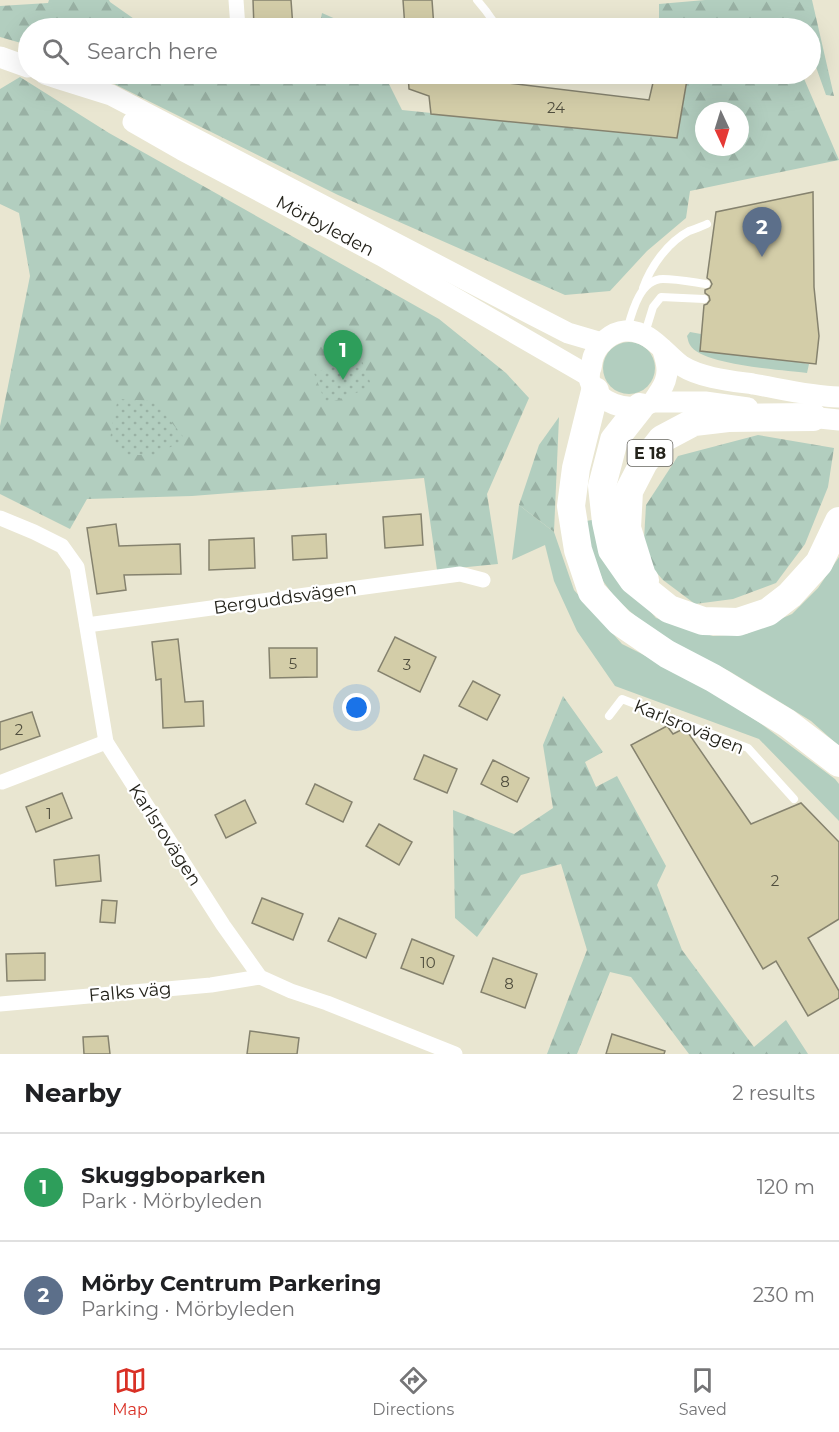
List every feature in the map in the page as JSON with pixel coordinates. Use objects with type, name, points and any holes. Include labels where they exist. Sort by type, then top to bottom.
[{"type":"highway","points":[[592,383],[576,468],[572,507],[578,550],[592,592],[620,622],[667,654],[713,678],[787,723],[839,763]]},
{"type":"highway","name":"E 18","points":[[646,405],[614,440],[602,486],[606,522],[612,550],[633,580],[669,609],[703,621],[738,622],[768,612],[790,595],[819,563],[839,520]]},
{"type":"highway","name":"E 18","points":[[669,609],[642,576],[627,528],[629,491],[644,462],[662,439],[694,422],[728,418],[826,419]]},
{"type":"street","points":[[236,0],[237,18]]},
{"type":"street","points":[[0,57],[18,63]]},
{"type":"street","name":"Mörbyleden","points":[[66,84],[182,150],[382,256],[592,383]]},
{"type":"street","name":"Mörbyleden","points":[[77,84],[111,95],[568,333],[602,343]]},
{"type":"street","points":[[826,419],[705,402],[623,408],[607,401],[592,383],[594,355],[602,343],[614,333],[636,333],[654,340],[684,367],[711,377],[819,396],[839,397]]},
{"type":"street","points":[[646,405],[666,381],[667,363],[662,348]]},
{"type":"street","name":"Karlsrovägen","points":[[0,518],[62,546],[77,567],[106,742],[223,925],[260,977]]},
{"type":"street","name":"Berguddsvägen","points":[[87,625],[460,574],[483,580]]},
{"type":"street","points":[[2,782],[106,742]]},
{"type":"street","points":[[260,977],[455,1054]]},
{"type":"street","name":"Falks väg","points":[[0,1004],[211,985],[260,977]]},
{"type":"lane","points":[[477,0],[491,18]]},
{"type":"lane","points":[[636,333],[632,313],[647,276],[666,250],[687,232],[707,224]]},
{"type":"lane","points":[[640,295],[649,285],[661,279],[706,284]]},
{"type":"lane","points":[[636,333],[661,297],[704,299]]},
{"type":"lane","name":"Karlsrovägen","points":[[609,716],[622,699],[748,748],[794,799]]},
{"type":"green space","points":[[49,0],[109,0],[133,18],[18,18],[18,42],[0,37],[0,6],[48,3]]},
{"type":"green space","points":[[705,0],[812,0],[816,18],[659,18],[659,4]]},
{"type":"green space","points":[[322,13],[333,18],[321,18]]},
{"type":"green space","points":[[821,39],[834,96],[826,95],[821,81]]},
{"type":"green space","points":[[18,78],[18,84],[31,84],[109,133],[439,319],[506,373],[529,398],[487,494],[498,564],[437,570],[424,478],[192,496],[87,499],[70,529],[0,494],[0,426],[30,276],[19,213],[0,204],[0,89]]},
{"type":"green space","points":[[114,84],[389,84],[402,110],[676,138],[686,84],[806,84],[839,160],[690,191],[686,218],[647,251],[610,291],[565,295],[338,195]]},
{"type":"green space","points":[[690,332],[701,334],[739,352],[809,364],[807,373],[744,365],[710,357],[697,352],[690,345],[687,336]]},
{"type":"green space","points":[[629,342],[639,344],[647,350],[653,358],[655,368],[653,378],[647,386],[639,392],[629,394],[619,392],[611,386],[605,378],[603,368],[605,358],[611,350],[619,344]]},
{"type":"green space","points":[[360,356],[372,387],[326,404],[314,373]]},
{"type":"green space","points":[[118,399],[154,401],[185,439],[156,455],[123,455],[110,440]]},
{"type":"green space","points":[[559,417],[554,532],[519,505],[539,445]]},
{"type":"green space","points":[[758,435],[834,448],[828,487],[805,544],[776,583],[733,599],[695,604],[663,580],[643,557],[646,505],[678,456]]},
{"type":"green space","points":[[519,505],[554,532],[574,590],[622,644],[694,680],[760,723],[835,779],[839,784],[839,821],[759,739],[615,686],[577,631],[554,581],[545,545],[512,560]]},
{"type":"green space","points":[[598,519],[625,583],[656,618],[713,636],[746,634],[792,614],[818,588],[839,557],[839,746],[811,721],[729,671],[658,636],[616,599],[603,581],[589,544],[586,521]]},
{"type":"green space","points":[[563,696],[603,752],[585,762],[596,787],[617,776],[666,866],[657,885],[682,950],[754,1047],[786,1020],[808,1054],[689,1054],[631,977],[610,972],[577,1054],[547,1054],[587,950],[561,864],[521,875],[477,937],[455,918],[453,810],[514,834],[553,808],[543,745]]},
{"type":"building","points":[[253,0],[291,0],[292,18],[254,18]]},
{"type":"building","points":[[403,0],[432,0],[433,18],[404,18]]},
{"type":"building","points":[[409,84],[515,84],[649,100],[653,84],[686,84],[677,138],[431,114],[429,96],[409,89]]},
{"type":"building","points":[[813,192],[814,287],[819,336],[816,364],[700,351],[704,305],[710,300],[705,290],[712,284],[707,278],[716,212]]},
{"type":"building","points":[[421,514],[423,545],[385,548],[383,517]]},
{"type":"building","points":[[116,524],[119,546],[180,544],[181,574],[124,575],[126,590],[97,594],[87,528]]},
{"type":"building","points":[[326,534],[327,558],[293,560],[292,536]]},
{"type":"building","points":[[254,538],[255,568],[209,570],[209,540]]},
{"type":"building","points":[[395,637],[436,657],[420,692],[378,671]]},
{"type":"building","points":[[178,639],[185,702],[203,701],[204,726],[163,728],[161,679],[156,680],[152,642]]},
{"type":"building","points":[[269,648],[317,648],[317,677],[270,678]]},
{"type":"building","points":[[473,681],[500,695],[487,720],[459,706]]},
{"type":"building","points":[[32,712],[40,736],[0,750],[0,722]]},
{"type":"building","points":[[667,726],[673,734],[683,729],[687,731],[751,824],[801,803],[839,842],[839,919],[808,938],[839,991],[839,998],[808,1016],[776,961],[763,969],[631,745]]},
{"type":"building","points":[[424,755],[457,769],[447,793],[414,779]]},
{"type":"building","points":[[493,760],[529,778],[517,802],[481,784]]},
{"type":"building","points":[[315,784],[352,802],[343,822],[306,804]]},
{"type":"building","points":[[62,793],[72,818],[36,832],[26,807]]},
{"type":"building","points":[[245,800],[256,823],[226,838],[215,815]]},
{"type":"building","points":[[379,824],[412,842],[399,865],[366,846]]},
{"type":"building","points":[[99,855],[101,881],[56,886],[54,860]]},
{"type":"building","points":[[262,898],[303,914],[293,940],[252,923]]},
{"type":"building","points":[[102,900],[117,901],[115,923],[100,922]]},
{"type":"building","points":[[339,918],[376,934],[366,958],[328,941]]},
{"type":"building","points":[[412,939],[454,956],[443,984],[401,968]]},
{"type":"building","points":[[45,953],[45,980],[7,981],[6,954]]},
{"type":"building","points":[[493,958],[537,974],[525,1008],[481,992]]},
{"type":"building","points":[[250,1031],[299,1038],[297,1054],[247,1054]]},
{"type":"building","points":[[612,1034],[665,1051],[664,1054],[606,1054]]},
{"type":"building","points":[[108,1036],[110,1054],[84,1054],[83,1037]]},
{"type":"place","name":"Mörby Centrum Parkering","points":[[762,257]]},
{"type":"place","name":"Skuggboparken","points":[[343,380]]}]
